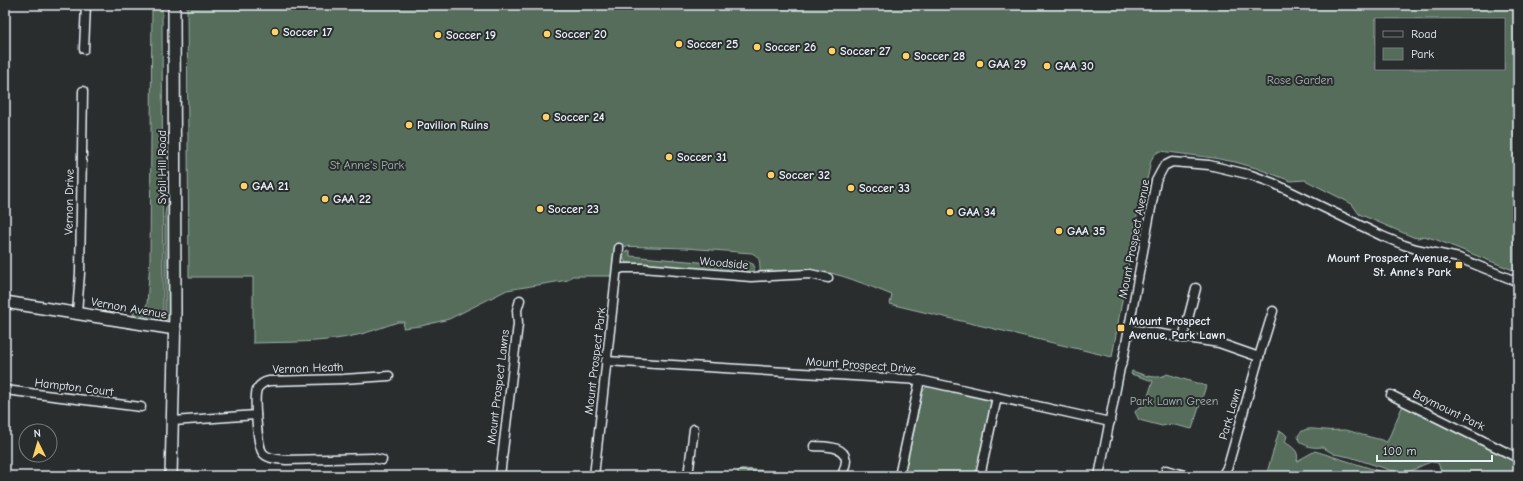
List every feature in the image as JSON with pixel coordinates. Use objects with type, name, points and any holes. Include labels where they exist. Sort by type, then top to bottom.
[{"type":"main road","name":"Sybil Hill Road","points":[[174,5],[175,329]]},
{"type":"main road","name":"Vernon Avenue","points":[[5,302],[175,329],[171,476]]},
{"type":"street","points":[[84,49],[86,5]]},
{"type":"street","name":"Vernon Drive","points":[[77,313],[80,274],[83,91]]},
{"type":"street","name":"Mount Prospect Avenue","points":[[1099,476],[1129,329],[1156,181],[1164,166],[1172,162],[1209,165],[1250,175],[1273,183],[1404,246],[1459,258],[1518,282]]},
{"type":"street","name":"Mount Prospect Park","points":[[594,476],[619,248]]},
{"type":"street","name":"Woodside","points":[[617,270],[623,268],[642,268],[751,277],[810,274],[828,278]]},
{"type":"street","points":[[1183,338],[1196,288]]},
{"type":"street","name":"Mount Prospect Lawns","points":[[500,476],[518,324],[517,310],[520,300]]},
{"type":"street","name":"Park Lawn","points":[[1222,476],[1228,466],[1273,311]]},
{"type":"street","points":[[1129,329],[1219,343],[1259,357]]},
{"type":"street","name":"Mount Prospect Drive","points":[[606,361],[920,380],[1110,422]]},
{"type":"street","name":"Vernon Heath","points":[[382,460],[373,458],[286,460],[270,457],[262,453],[259,446],[256,415],[256,394],[262,383],[269,381],[336,380],[389,376]]},
{"type":"street","points":[[899,476],[920,380]]},
{"type":"street","name":"Hampton Court","points":[[5,390],[140,407]]},
{"type":"street","name":"Baymount Park","points":[[1391,394],[1518,458]]},
{"type":"street","points":[[980,476],[997,396]]},
{"type":"street","points":[[172,421],[256,415]]},
{"type":"street","points":[[688,476],[694,429]]},
{"type":"street","points":[[814,446],[834,447],[842,453],[846,461],[842,476]]},
{"type":"street","points":[[1166,470],[1188,476]]},
{"type":"green space","points":[[152,5],[162,5],[163,321],[133,316],[133,312],[142,312],[147,304],[150,260]]},
{"type":"green space","name":"St Anne's Park","points":[[187,5],[1518,5],[1518,272],[1437,240],[1424,236],[1418,238],[1413,237],[1359,214],[1352,204],[1305,180],[1291,181],[1235,162],[1160,151],[1153,156],[1146,182],[1142,188],[1112,357],[890,304],[892,295],[832,273],[799,270],[774,274],[761,274],[758,257],[752,253],[686,248],[617,246],[613,259],[613,273],[611,276],[572,276],[568,280],[507,290],[449,319],[421,326],[403,328],[404,322],[398,322],[373,331],[344,338],[305,342],[253,343],[253,277],[189,277]]},
{"type":"green space","points":[[168,205],[170,214],[168,261],[170,315],[167,320],[165,320],[165,214]]},
{"type":"green space","points":[[627,251],[630,251],[630,256],[745,266],[745,261],[753,264],[755,268],[752,272],[748,273],[626,263],[623,255]]},
{"type":"green space","name":"Park Lawn Green","points":[[1132,371],[1154,377],[1167,374],[1206,386],[1192,429],[1171,424],[1162,426],[1139,420],[1135,412],[1138,408],[1145,405],[1153,381],[1131,374]]},
{"type":"green space","points":[[926,387],[933,387],[989,399],[992,404],[976,476],[904,476],[922,393]]},
{"type":"green space","points":[[1403,405],[1518,461],[1518,476],[1446,476],[1442,473],[1438,463],[1431,462],[1402,474],[1350,457],[1334,454],[1322,447],[1307,446],[1299,441],[1298,436],[1304,430],[1310,429],[1348,431],[1387,442]]},
{"type":"green space","points":[[1279,431],[1283,432],[1287,436],[1285,442],[1296,452],[1298,458],[1297,461],[1315,451],[1395,476],[1266,476]]},
{"type":"green space","points":[[743,469],[782,472],[780,476],[738,476],[738,471]]},
{"type":"place","name":"Soccer 17","points":[[275,32]]},
{"type":"place","name":"Soccer 20","points":[[547,34]]},
{"type":"place","name":"Soccer 19","points":[[438,35]]},
{"type":"place","name":"Soccer 25","points":[[679,44]]},
{"type":"place","name":"Soccer 26","points":[[757,47]]},
{"type":"place","name":"Soccer 27","points":[[832,51]]},
{"type":"place","name":"Soccer 28","points":[[906,56]]},
{"type":"place","name":"GAA 29","points":[[980,64]]},
{"type":"place","name":"GAA 30","points":[[1047,66]]},
{"type":"place","name":"Soccer 24","points":[[546,117]]},
{"type":"place","name":"Pavilion Ruins","points":[[409,125]]},
{"type":"place","name":"Soccer 31","points":[[669,157]]},
{"type":"place","name":"Soccer 32","points":[[771,175]]},
{"type":"place","name":"GAA 21","points":[[244,186]]},
{"type":"place","name":"Soccer 33","points":[[851,188]]},
{"type":"place","name":"GAA 22","points":[[325,199]]},
{"type":"place","name":"Soccer 23","points":[[540,209]]},
{"type":"place","name":"GAA 34","points":[[950,212]]},
{"type":"place","name":"GAA 35","points":[[1059,231]]},
{"type":"place","name":"Mount Prospect Avenue, St. Anne's Park","points":[[1459,265]]},
{"type":"place","name":"Mount Prospect Avenue, Park Lawn","points":[[1121,328]]},
{"type":"park label","name":"Rose Garden","points":[[1300,80]]}]
